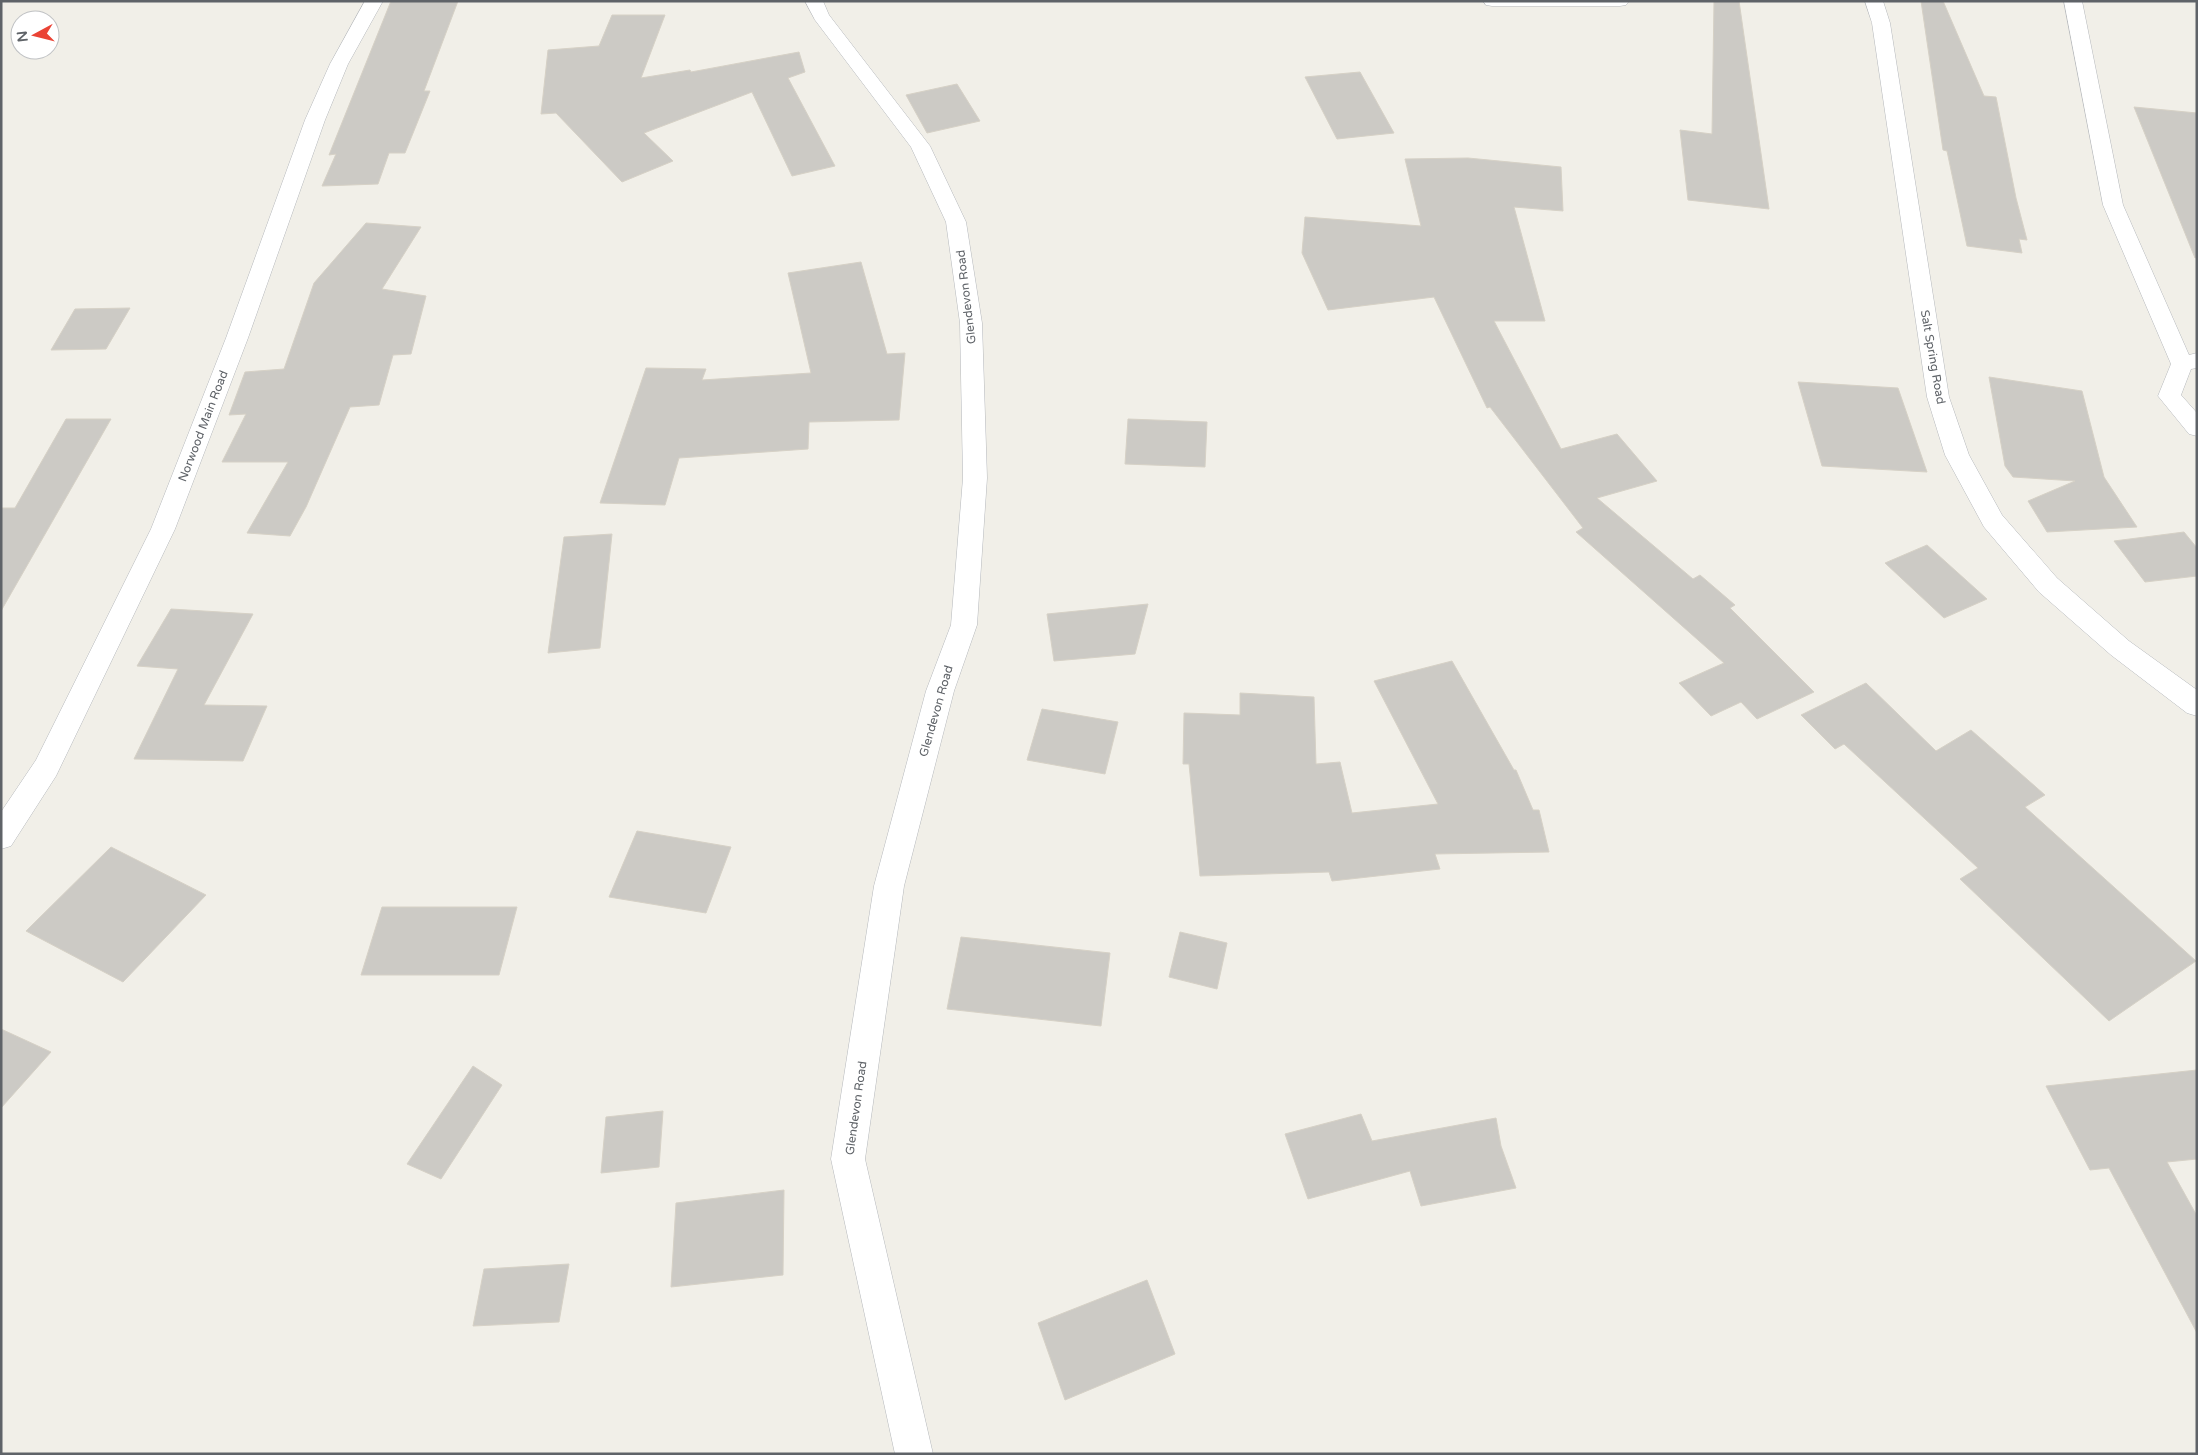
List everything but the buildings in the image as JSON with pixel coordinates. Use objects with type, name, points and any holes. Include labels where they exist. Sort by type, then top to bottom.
[{"type":"street","name":"Norwood Main Road","points":[[1,837],[46,768],[163,529],[237,338],[315,120],[339,64],[374,1]]},
{"type":"street","name":"Glendevon Road","points":[[814,1],[827,24],[920,146],[956,222],[971,323],[975,478],[964,625],[940,691],[889,886],[848,1159],[914,1454]]},
{"type":"street","points":[[1492,1],[1620,1]]},
{"type":"street","name":"Salt Spring Road","points":[[1874,1],[1881,23],[1938,397],[1957,455],[1993,521],[2048,585],[2120,648],[2197,705]]},
{"type":"street","points":[[2073,1],[2113,204],[2189,362],[2169,396],[2197,428]]}]
